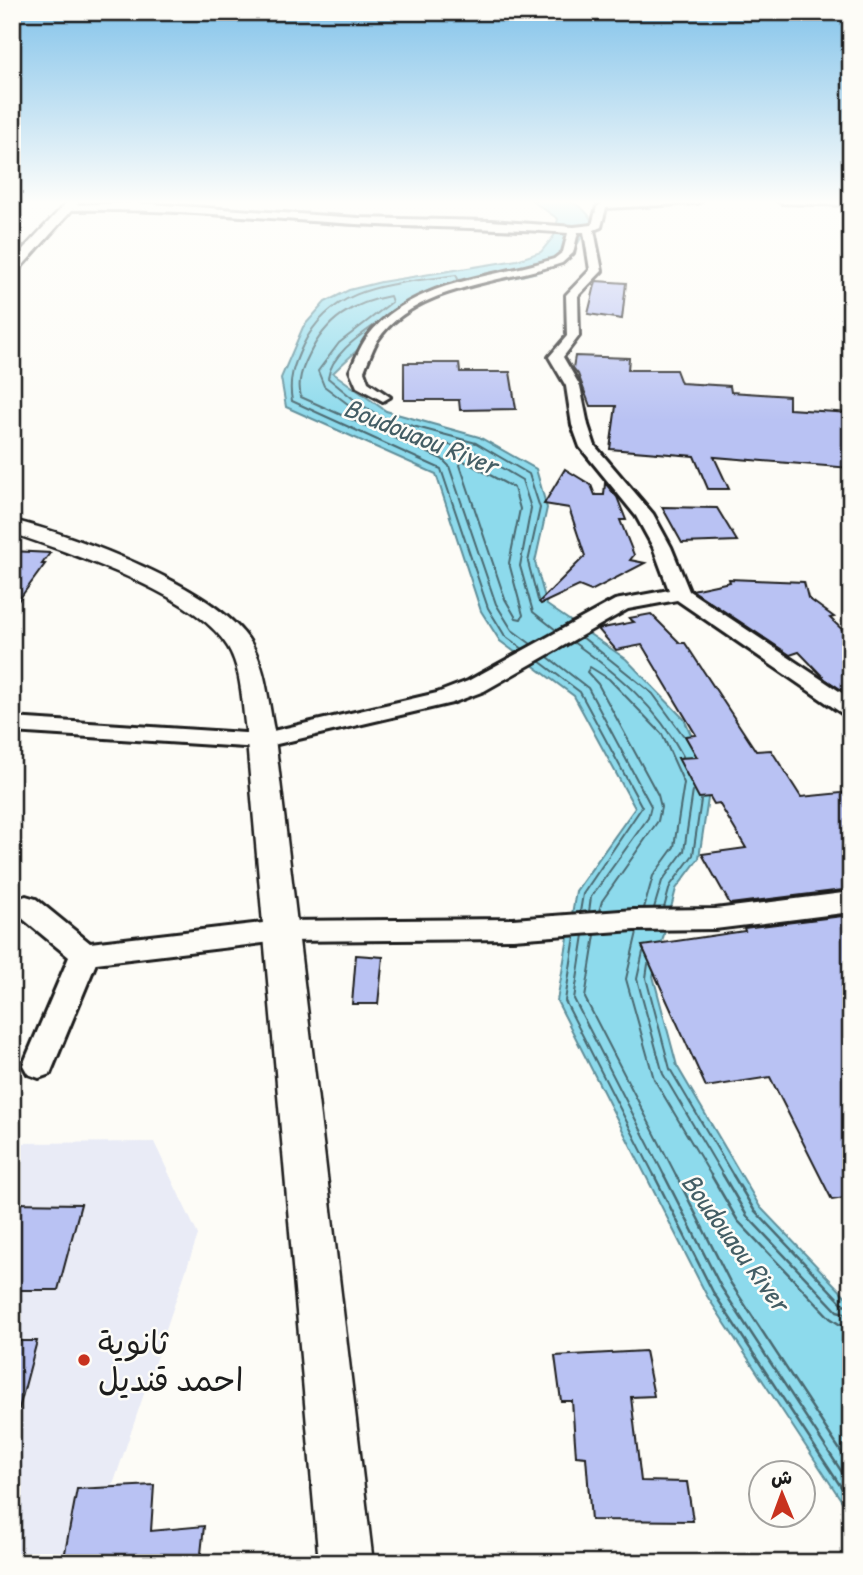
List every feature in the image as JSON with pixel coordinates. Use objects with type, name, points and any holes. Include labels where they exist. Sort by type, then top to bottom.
[{"type":"main road","points":[[17,529],[110,562],[189,599],[219,619],[239,644],[260,741],[346,1563]]},
{"type":"street","points":[[383,397],[362,384],[357,371],[369,341],[399,312],[417,301],[447,289],[508,274]]},
{"type":"street","points":[[594,274],[572,295],[573,336],[556,357],[573,386],[580,425],[588,447],[644,514],[662,547],[680,594],[851,709]]},
{"type":"street","points":[[12,725],[260,741],[444,698],[476,685],[622,604],[680,594]]},
{"type":"street","points":[[26,906],[85,954],[280,931],[513,929],[634,920],[715,919],[851,902]]},
{"type":"street","points":[[39,1065],[85,954]]},
{"type":"shaded area","name":"ثانوية احمد قنديل","points":[[154,1142],[198,1235],[113,1485],[154,1485],[151,1531],[204,1526],[200,1563],[12,1563],[12,1143]]},
{"type":"water","name":"Boudouaou River","points":[[434,274],[532,274],[464,287],[417,306],[387,326],[333,373],[386,411],[479,437],[536,469],[547,508],[535,562],[547,605],[626,659],[684,719],[711,779],[699,858],[676,889],[653,976],[677,1066],[760,1207],[851,1302],[851,1515],[818,1465],[818,1460],[815,1460],[707,1296],[557,1001],[576,891],[635,808],[574,696],[500,641],[481,611],[436,474],[286,407],[281,378],[303,327],[325,302],[349,290]]},
{"type":"building","points":[[596,281],[626,283],[622,319],[588,314]]},
{"type":"building","points":[[575,356],[629,358],[628,370],[676,370],[681,383],[730,386],[731,392],[789,396],[789,409],[851,413],[851,468],[714,457],[729,489],[708,489],[694,456],[610,449],[616,406],[590,406],[578,374],[573,368]]},
{"type":"building","points":[[404,363],[459,363],[460,372],[510,372],[516,409],[460,410],[459,400],[404,400]]},
{"type":"building","points":[[565,469],[591,485],[595,495],[604,495],[605,483],[617,497],[626,520],[620,520],[634,555],[630,560],[645,563],[591,591],[579,586],[541,604],[539,602],[585,556],[569,508],[544,504]]},
{"type":"building","points":[[662,507],[717,508],[737,541],[682,543]]},
{"type":"building","points":[[12,551],[50,553],[12,609]]},
{"type":"building","points":[[729,579],[804,582],[808,598],[834,617],[830,618],[851,638],[851,696],[825,679],[799,652],[790,655],[692,590],[730,582]]},
{"type":"building","points":[[651,614],[680,643],[685,643],[756,751],[771,750],[801,797],[851,792],[851,889],[730,904],[702,854],[746,848],[719,803],[714,804],[710,797],[699,798],[678,758],[697,757],[685,736],[696,735],[642,645],[616,650],[598,629],[634,622],[629,618]]},
{"type":"building","points":[[851,915],[851,1197],[832,1200],[770,1077],[706,1087],[642,946],[745,931],[744,928]]},
{"type":"building","points":[[356,955],[383,957],[378,1004],[352,1004]]},
{"type":"building","points":[[12,1203],[81,1204],[58,1290],[12,1290]]},
{"type":"building","points":[[12,1341],[37,1341],[19,1409],[12,1408]]},
{"type":"building","points":[[645,1351],[654,1396],[631,1397],[641,1481],[687,1482],[693,1521],[591,1520],[586,1457],[576,1456],[572,1401],[561,1401],[555,1356]]},
{"type":"building","points":[[154,1485],[151,1531],[204,1526],[200,1563],[63,1563],[77,1489]]},
{"type":"place","name":"ثانوية احمد قنديل","points":[[84,1360]]}]
